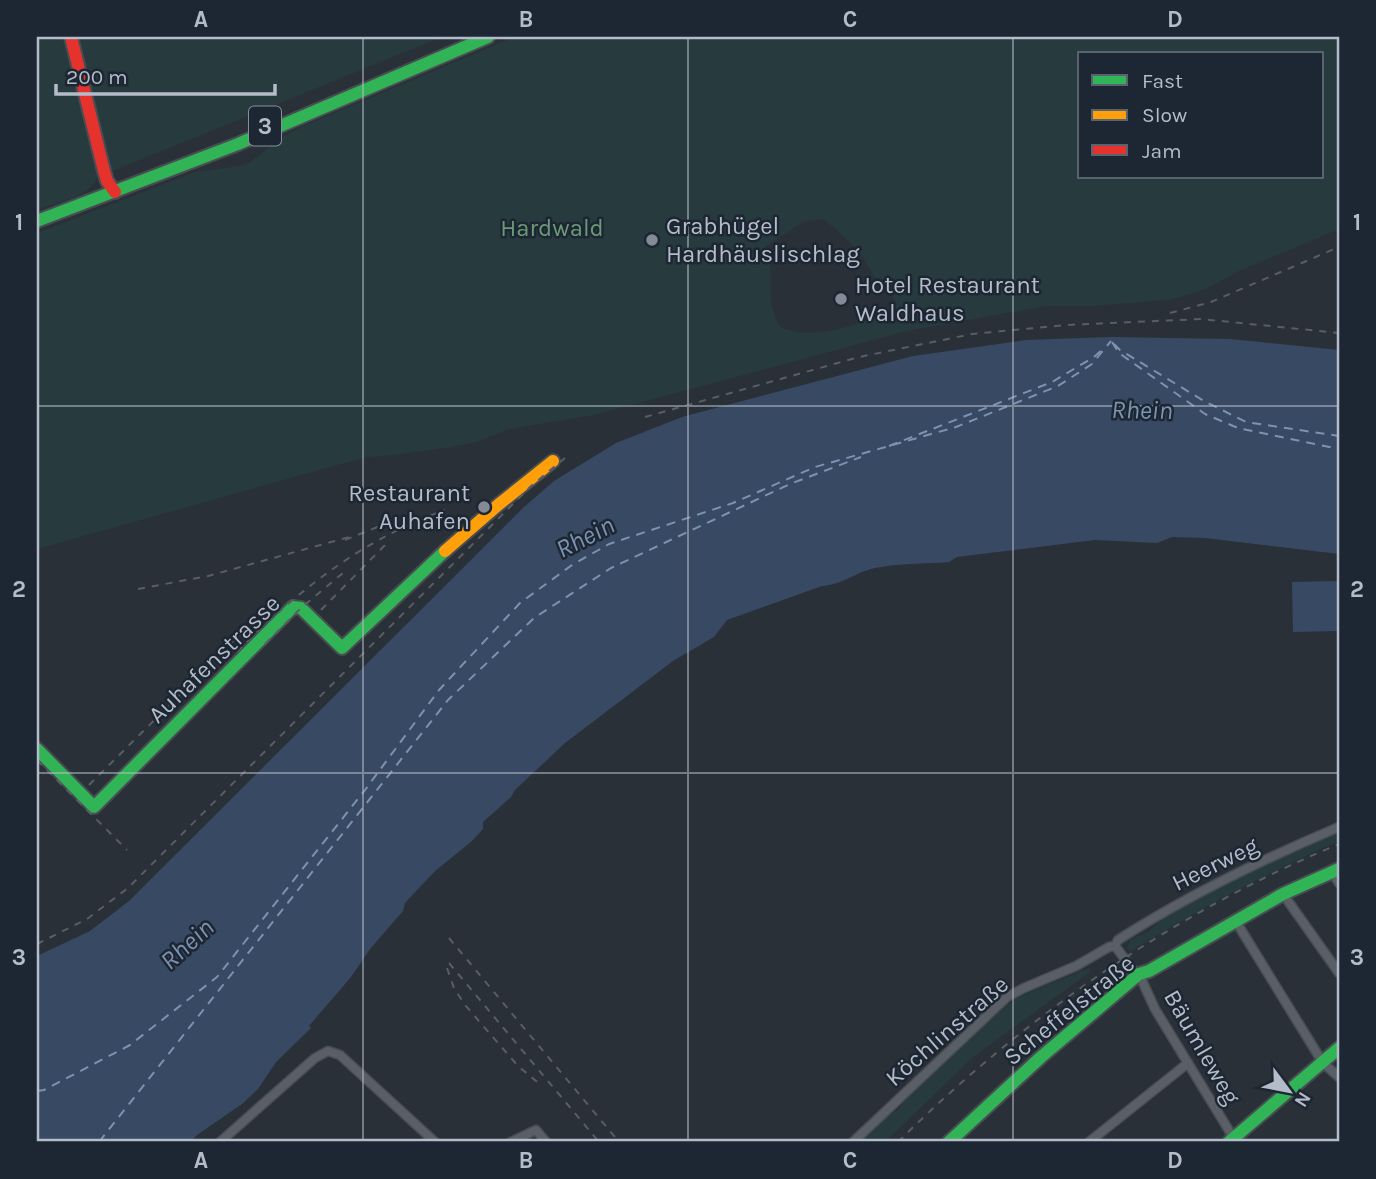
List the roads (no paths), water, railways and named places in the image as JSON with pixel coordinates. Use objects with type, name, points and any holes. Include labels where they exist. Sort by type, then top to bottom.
[{"type":"street","points":[[71,37],[89,119],[112,189]]},
{"type":"street","name":"3","points":[[37,221],[247,135],[474,37]]},
{"type":"street","name":"3","points":[[37,213],[112,189],[267,132],[488,37]]},
{"type":"street","name":"Auhafenstrasse","points":[[37,749],[94,807],[293,607],[301,608],[342,648],[463,532],[554,461]]},
{"type":"street","name":"Heerweg","points":[[1117,947],[1118,940],[1177,904],[1224,879],[1339,827]]},
{"type":"street","name":"Scheffelstraße","points":[[948,1142],[1041,1057],[1139,974],[1149,971],[1283,894],[1337,874]]},
{"type":"street","points":[[1283,894],[1339,973]]},
{"type":"street","points":[[1235,920],[1323,1063],[1339,1077]]},
{"type":"street","name":"Köchlinstraße","points":[[853,1142],[1007,998],[1076,966],[1109,947],[1117,947]]},
{"type":"street","points":[[1117,947],[1139,974]]},
{"type":"street","name":"Bäumleweg","points":[[1139,974],[1155,1009],[1233,1141]]},
{"type":"street","points":[[1233,1141],[1339,1048]]},
{"type":"street","points":[[220,1142],[314,1058],[328,1051],[340,1055],[435,1142]]},
{"type":"street","points":[[1089,1142],[1188,1063]]},
{"type":"street","points":[[510,1142],[536,1130],[545,1142]]},
{"type":"water","name":"Rhein","points":[[1111,337],[1230,339],[1339,350],[1339,554],[1205,538],[1172,537],[1157,543],[1095,540],[957,557],[949,562],[875,568],[727,620],[714,637],[673,661],[565,743],[515,790],[511,797],[483,822],[483,829],[472,841],[434,872],[405,903],[403,911],[309,1026],[311,1028],[276,1062],[258,1089],[242,1104],[190,1142],[37,1142],[37,956],[90,931],[129,901],[524,507],[554,481],[616,443],[682,417],[913,356],[1026,340]]},
{"type":"water","points":[[1339,581],[1339,631],[1293,632],[1292,582]]},
{"type":"railway","points":[[1170,313],[1211,302],[1339,247]]},
{"type":"railway","points":[[645,417],[859,357],[972,334],[1066,325],[1201,319],[1339,333]]},
{"type":"railway","points":[[37,944],[87,919],[128,888],[531,486],[565,458]]},
{"type":"railway","points":[[237,652],[283,608],[333,569],[386,536],[445,510]]},
{"type":"railway","points":[[345,540],[390,522]]},
{"type":"railway","points":[[138,589],[208,576],[353,536]]},
{"type":"railway","points":[[321,610],[390,540]]},
{"type":"railway","points":[[265,644],[301,608],[343,573]]},
{"type":"railway","points":[[229,645],[251,624]]},
{"type":"railway","points":[[89,785],[216,659]]},
{"type":"railway","points":[[37,760],[127,850]]},
{"type":"railway","points":[[898,1142],[997,1052],[1104,972],[1219,902],[1278,871],[1339,844]]},
{"type":"railway","points":[[449,938],[619,1142]]},
{"type":"railway","points":[[449,963],[599,1142]]},
{"type":"railway","points":[[447,968],[454,988],[465,1005],[518,1066],[542,1086]]},
{"type":"place","name":"Grabhügel Hardhäuslischlag","points":[[652,240]]},
{"type":"place","name":"Hotel Restaurant Waldhaus","points":[[841,299]]},
{"type":"place","name":"Restaurant Auhafen","points":[[484,507]]},
{"type":"park label","name":"Hardwald","points":[[552,228]]}]
